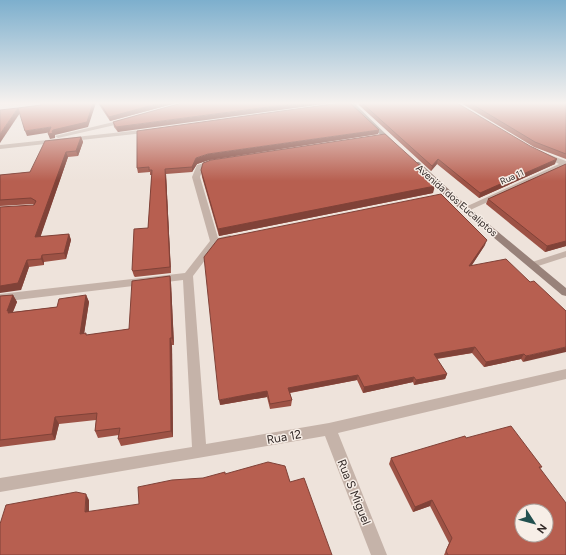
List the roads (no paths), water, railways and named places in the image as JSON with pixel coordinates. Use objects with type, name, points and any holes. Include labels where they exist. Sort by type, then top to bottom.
[{"type":"street","points":[[0,147],[94,129]]},
{"type":"street","points":[[99,129],[103,137]]},
{"type":"street","points":[[373,129],[381,137],[397,147]]},
{"type":"street","points":[[0,147],[157,130]]},
{"type":"street","points":[[538,152],[566,164]]},
{"type":"street","name":"Avenida dos Eucaliptos","points":[[408,157],[465,209],[566,293]]},
{"type":"street","points":[[215,241],[196,177],[200,167],[210,163],[225,161]]},
{"type":"street","name":"Rua 11","points":[[465,209],[566,164]]},
{"type":"street","points":[[433,196],[449,193]]},
{"type":"street","points":[[199,452],[188,276],[215,241],[239,236]]},
{"type":"street","points":[[532,265],[566,254]]},
{"type":"street","points":[[0,298],[188,276]]},
{"type":"street","name":"Rua 12","points":[[0,485],[329,429],[566,374]]},
{"type":"street","name":"Rua S Miguel","points":[[329,429],[379,555]]}]
